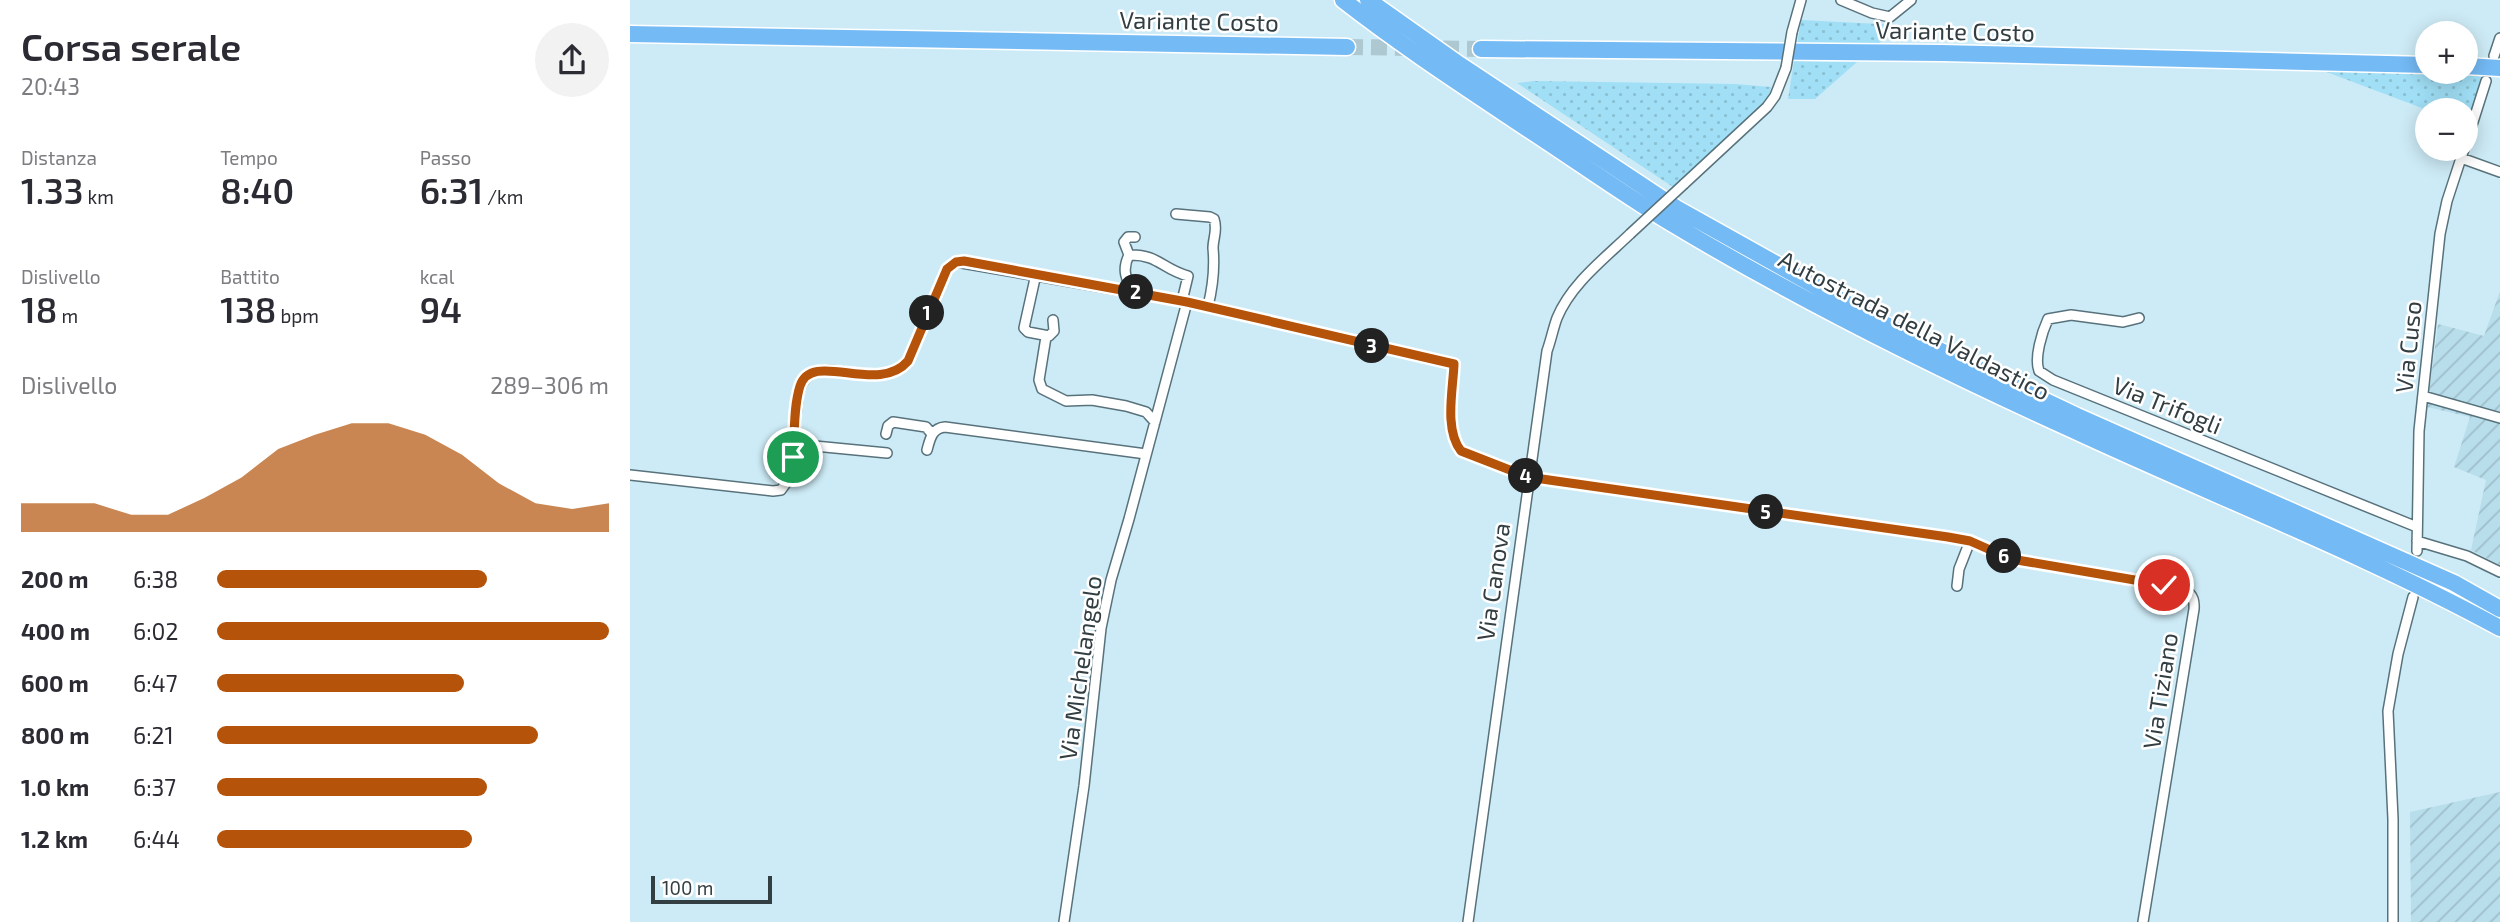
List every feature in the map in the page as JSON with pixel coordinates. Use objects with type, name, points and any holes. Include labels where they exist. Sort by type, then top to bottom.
[{"type":"highway","name":"Autostrada della Valdastico","points":[[1343,0],[1455,80],[1664,219],[1774,282],[1864,330],[2061,425],[2308,533],[2434,592],[2500,628]]},
{"type":"highway","name":"Autostrada della Valdastico","points":[[1368,0],[1460,65],[1676,208],[1880,323],[2077,416],[2454,583],[2500,608]]},
{"type":"highway","name":"Variante Costo","points":[[630,34],[1347,47]]},
{"type":"highway","name":"Variante Costo","points":[[1481,48],[1942,53],[2415,65]]},
{"type":"highway","points":[[2478,66],[2498,65]]},
{"type":"street","name":"Via Canova","points":[[1468,922],[1528,477],[1547,351],[1558,316],[1586,276],[1767,107],[1775,96],[1786,68],[1801,0]]},
{"type":"street","points":[[1841,0],[1889,17],[1911,0]]},
{"type":"street","points":[[2498,65],[2500,38]]},
{"type":"street","name":"Via Cuso","points":[[2478,106],[2486,81]]},
{"type":"street","points":[[2478,159],[2500,172]]},
{"type":"street","name":"Via Cuso","points":[[2460,161],[2442,218],[2419,431],[2417,546],[2467,556],[2500,572]]},
{"type":"street","points":[[630,475],[776,491],[786,486],[800,386],[806,376],[816,371],[828,371],[883,376],[902,367],[908,361],[937,290],[951,264],[964,261],[1208,306],[1215,273],[1213,247],[1217,225],[1214,219],[1210,218],[1176,215]]},
{"type":"street","points":[[1135,237],[1128,237],[1124,242],[1129,255],[1124,270],[1127,281],[1135,292]]},
{"type":"street","points":[[1129,255],[1155,258],[1168,269],[1188,276],[1184,301]]},
{"type":"street","points":[[1036,274],[1024,328],[1028,332],[1046,337],[1052,334],[1053,320]]},
{"type":"street","name":"Via Michelangelo","points":[[1065,922],[1084,786],[1101,628],[1111,580],[1155,422],[1184,301]]},
{"type":"street","name":"Via Tiziano","points":[[1208,306],[1454,364],[1452,430],[1458,448],[1528,477],[1970,541],[2004,556],[2187,590],[2192,595],[2194,609],[2143,922]]},
{"type":"street","name":"Via Trifogli","points":[[2139,318],[2123,321],[2071,315],[2048,319],[2038,361],[2039,372],[2215,447],[2417,527]]},
{"type":"street","points":[[1046,337],[1039,380],[1042,389],[1066,401],[1092,400],[1126,405],[1146,412],[1155,422]]},
{"type":"street","points":[[2423,396],[2500,418]]},
{"type":"street","points":[[886,434],[888,426],[893,422],[926,427],[932,434]]},
{"type":"street","points":[[928,450],[932,434],[941,427],[950,427],[1146,454]]},
{"type":"street","points":[[794,444],[887,453]]},
{"type":"street","points":[[1957,586],[1959,569],[1970,541]]},
{"type":"street","points":[[2393,922],[2393,819],[2388,711],[2396,664],[2413,597]]},
{"type":"shaded area","points":[[1801,20],[1899,25],[1875,47],[1797,45]]},
{"type":"shaded area","points":[[1794,61],[1857,62],[1815,99],[1788,99]]},
{"type":"shaded area","points":[[2324,71],[2415,72],[2415,84],[2478,84],[2478,72],[2486,72],[2477,98],[2415,98],[2415,105]]},
{"type":"shaded area","points":[[1534,81],[1771,87],[1762,107],[1673,187],[1517,83]]},
{"type":"shaded area","points":[[2500,291],[2500,565],[2471,550],[2486,480],[2454,467],[2470,417],[2427,407],[2438,324],[2484,336]]},
{"type":"shaded area","points":[[2500,792],[2500,922],[2411,922],[2410,812]]},
{"type":"tunnel","points":[[1347,47],[1481,49]]},
{"type":"route","points":[[793,457],[798,396],[806,376],[816,371],[870,376],[896,372],[908,361],[947,269],[951,264],[964,261],[1187,302],[1454,364],[1452,430],[1458,448],[1528,477],[1948,537],[1980,544],[2017,560],[2164,585]]}]
